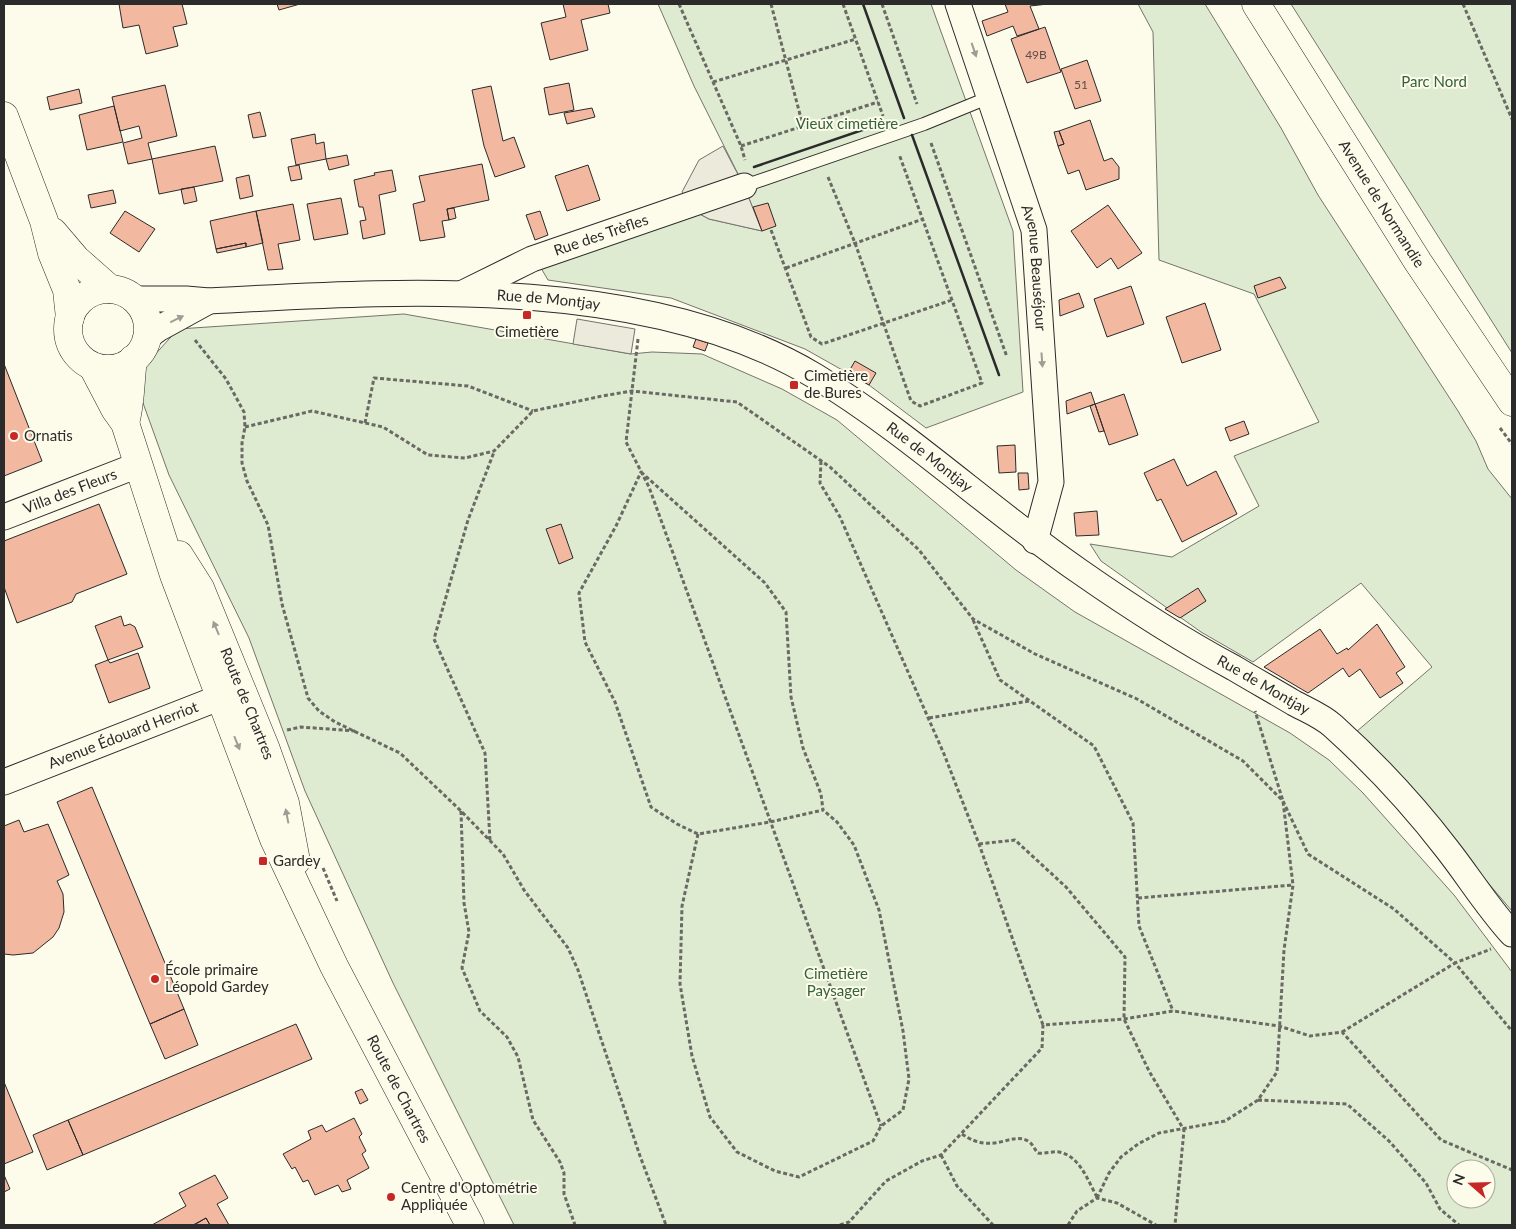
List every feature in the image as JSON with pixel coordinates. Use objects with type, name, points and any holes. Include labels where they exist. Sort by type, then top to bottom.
[{"type":"main road","name":"Avenue de Normandie","points":[[1256,4],[1418,262],[1512,402]]},
{"type":"main road","points":[[5,122],[44,221],[52,253],[67,290],[70,318],[68,329],[75,352],[93,367],[114,368],[140,349],[147,325],[144,313],[76,259],[44,221]]},
{"type":"main road","points":[[70,318],[81,300],[89,294],[122,294]]},
{"type":"main road","name":"Route de Chartres","points":[[125,423],[130,407],[129,390],[140,349]]},
{"type":"main road","name":"Route de Chartres","points":[[93,367],[115,409],[125,423],[158,522],[200,588],[230,693],[285,803],[304,898],[334,966],[470,1225]]},
{"type":"street","name":"Avenue Beauséjour","points":[[958,4],[1034,230],[1051,482],[1035,541]]},
{"type":"street","name":"Rue des Trèfles","points":[[461,294],[532,259],[748,184]]},
{"type":"street","name":"Rue de Montjay","points":[[122,294],[209,302],[403,292],[461,294],[581,303],[683,322],[775,355],[814,376],[896,430],[1035,541],[1154,622],[1330,723],[1399,794],[1444,845],[1504,940]]},
{"type":"street","name":"Rue de Montjay","points":[[140,349],[158,329],[209,302]]},
{"type":"street","name":"Villa des Fleurs","points":[[4,517],[138,465]]},
{"type":"street","name":"Avenue Édouard Herriot","points":[[4,782],[230,693]]},
{"type":"lane","points":[[748,184],[924,124],[990,97]]},
{"type":"path","points":[[679,4],[741,146],[748,184]]},
{"type":"path","points":[[771,4],[803,126]]},
{"type":"path","points":[[821,159],[855,243],[911,401],[920,406],[982,383],[843,4]]},
{"type":"path","points":[[882,4],[1007,357]]},
{"type":"path","points":[[1463,4],[1512,119]]},
{"type":"path","points":[[713,82],[856,39]]},
{"type":"path","points":[[741,146],[878,102]]},
{"type":"path","points":[[786,268],[923,219]]},
{"type":"path","points":[[771,230],[811,337],[822,344],[952,300]]},
{"type":"path","points":[[641,313],[626,442],[649,487],[881,1126]]},
{"type":"path","points":[[187,315],[189,333],[226,379],[244,412],[245,427],[242,442],[242,463],[247,481],[268,525],[285,620],[308,698],[319,711],[335,722],[400,753],[502,854],[524,890],[568,948],[578,970],[640,1156],[666,1225]]},
{"type":"path","points":[[365,423],[374,378],[468,386],[533,411],[632,391],[737,402],[821,461],[919,550],[973,620],[1000,680],[1094,746],[1132,822],[1139,926],[1173,1011]]},
{"type":"path","points":[[245,427],[312,411],[382,427],[428,455],[465,458],[494,451]]},
{"type":"path","points":[[490,841],[485,753],[434,639],[468,520],[494,451],[533,411]]},
{"type":"path","points":[[821,461],[820,483],[840,517],[929,718],[979,844],[1043,1025],[1042,1048],[941,1155],[922,1161],[886,1181],[848,1222],[840,1225]]},
{"type":"path","points":[[641,472],[765,583],[786,612],[791,696],[803,748],[821,794],[823,810],[837,822],[854,844],[879,910],[903,1032],[909,1079],[903,1110],[881,1126],[874,1141],[799,1176],[775,1171],[737,1152],[710,1117],[692,1056],[680,984],[682,906],[698,834]]},
{"type":"path","points":[[641,472],[616,526],[579,593],[585,642],[614,702],[651,807],[677,824],[698,834],[770,822],[823,810]]},
{"type":"path","points":[[973,620],[1035,654],[1137,699],[1243,761],[1283,801],[1293,885],[1284,950],[1277,1072],[1258,1100],[1225,1121],[1184,1130],[1159,1133],[1138,1144],[1115,1165],[1097,1198],[1076,1211],[1068,1225]]},
{"type":"path","points":[[1243,674],[1283,801],[1308,854],[1394,909],[1455,963],[1512,1031]]},
{"type":"path","points":[[929,718],[1030,701]]},
{"type":"path","points":[[300,727],[358,732]]},
{"type":"path","points":[[461,812],[464,903],[469,932],[462,968],[480,1011],[507,1037],[518,1057],[533,1120],[560,1162],[564,1173],[564,1194],[575,1225]]},
{"type":"path","points":[[979,844],[1015,840],[1066,887],[1125,957],[1124,1019],[1149,1071],[1184,1130],[1175,1225]]},
{"type":"path","points":[[1138,898],[1293,885]]},
{"type":"path","points":[[1043,1025],[1124,1019],[1173,1011],[1279,1026],[1310,1036],[1342,1032],[1455,963],[1504,940]]},
{"type":"path","points":[[1342,1032],[1441,1140],[1512,1170]]},
{"type":"path","points":[[1258,1100],[1347,1104],[1389,1141],[1426,1183],[1440,1209],[1459,1225]]},
{"type":"path","points":[[962,1134],[971,1140],[984,1144],[994,1145],[1018,1139],[1026,1140],[1038,1153],[1059,1152],[1067,1156],[1084,1171],[1097,1198]]},
{"type":"path","points":[[941,1155],[956,1186],[993,1225]]},
{"type":"path","points":[[1097,1198],[1117,1203],[1156,1225]]},
{"type":"green space","name":"Vieux cimetière","points":[[658,4],[931,4],[1013,231],[1023,392],[926,428],[869,385],[805,349],[671,298],[548,280],[541,268],[694,211],[709,219],[762,231],[744,186],[694,86]]},
{"type":"green space","points":[[1138,4],[1205,4],[1281,128],[1318,195],[1458,411],[1476,441],[1488,469],[1512,499],[1512,911],[1356,732],[1432,667],[1361,583],[1253,662],[1201,632],[1101,561],[1090,544],[1172,557],[1259,506],[1234,456],[1319,422],[1254,294],[1159,260],[1153,32]]},
{"type":"green space","name":"Parc Nord","points":[[1291,4],[1512,4],[1512,353]]},
{"type":"green space","name":"Cimetière Paysager","points":[[404,314],[631,354],[652,352],[702,354],[782,389],[837,420],[1016,570],[1075,612],[1290,733],[1329,760],[1363,793],[1454,895],[1512,972],[1512,1225],[514,1225],[393,983],[305,791],[249,638],[169,475],[134,378],[178,329]]},
{"type":"shaded area","points":[[723,146],[744,186],[762,231],[709,219],[694,211],[682,192],[699,160]]},
{"type":"shaded area","points":[[577,319],[635,329],[631,354],[573,344]]},
{"type":"building","points":[[119,4],[182,4],[187,24],[173,27],[178,46],[146,54],[139,25],[123,28]]},
{"type":"building","points":[[277,4],[300,4],[279,10]]},
{"type":"building","points":[[563,4],[608,4],[610,13],[581,20],[588,50],[550,60],[541,23],[566,17]]},
{"type":"building","points":[[1005,4],[1048,4],[1030,6],[1039,29],[1017,36],[1013,26],[987,36],[982,21],[1008,12]]},
{"type":"building","points":[[1045,27],[1061,72],[1027,83],[1011,39]]},
{"type":"building","points":[[1087,60],[1101,101],[1075,109],[1061,69]]},
{"type":"building","points":[[569,83],[574,110],[549,115],[544,88]]},
{"type":"building","points":[[165,85],[177,136],[148,143],[152,159],[128,164],[123,143],[142,138],[139,126],[120,131],[112,97]]},
{"type":"building","points":[[491,86],[503,141],[514,137],[525,167],[495,177],[484,146],[472,90]]},
{"type":"building","points":[[79,89],[82,103],[50,110],[47,97]]},
{"type":"building","points":[[114,106],[123,142],[87,150],[79,115]]},
{"type":"building","points":[[592,108],[595,117],[567,124],[564,113]]},
{"type":"building","points":[[260,112],[266,136],[253,138],[248,115]]},
{"type":"building","points":[[1090,120],[1104,161],[1112,158],[1119,167],[1119,179],[1086,190],[1079,170],[1068,174],[1058,146],[1064,144],[1059,131]]},
{"type":"building","points":[[1059,131],[1064,144],[1058,146],[1054,132]]},
{"type":"building","points":[[315,134],[316,144],[324,142],[326,159],[296,165],[291,139]]},
{"type":"building","points":[[215,146],[223,181],[159,194],[152,159]]},
{"type":"building","points":[[347,155],[349,165],[329,170],[326,159]]},
{"type":"building","points":[[482,164],[489,200],[447,209],[449,220],[442,221],[445,237],[420,241],[413,204],[425,201],[419,176]]},
{"type":"building","points":[[299,165],[302,179],[291,181],[288,167]]},
{"type":"building","points":[[588,165],[600,200],[567,211],[555,176]]},
{"type":"building","points":[[392,170],[396,191],[379,195],[385,234],[363,239],[360,221],[366,220],[363,207],[359,207],[354,180],[375,175],[374,173]]},
{"type":"building","points":[[249,175],[253,196],[240,199],[236,178]]},
{"type":"building","points":[[194,187],[197,201],[184,204],[181,189]]},
{"type":"building","points":[[113,190],[116,203],[91,208],[88,195]]},
{"type":"building","points":[[341,198],[348,234],[314,240],[307,204]]},
{"type":"building","points":[[768,203],[776,226],[762,231],[753,207]]},
{"type":"building","points":[[293,204],[300,240],[278,244],[283,269],[268,270],[256,211]]},
{"type":"building","points":[[1108,205],[1142,253],[1118,269],[1111,258],[1097,268],[1071,231]]},
{"type":"building","points":[[454,208],[456,218],[449,220],[447,209]]},
{"type":"building","points":[[125,211],[155,229],[139,252],[110,233]]},
{"type":"building","points":[[256,211],[263,243],[246,247],[246,243],[216,249],[210,221]]},
{"type":"building","points":[[540,211],[548,235],[535,240],[526,215]]},
{"type":"building","points":[[246,243],[246,247],[217,253],[216,249]]},
{"type":"building","points":[[1280,277],[1286,288],[1258,298],[1254,286]]},
{"type":"building","points":[[1131,286],[1144,324],[1107,337],[1094,299]]},
{"type":"building","points":[[1079,293],[1084,307],[1060,316],[1059,300]]},
{"type":"building","points":[[1205,303],[1221,350],[1182,363],[1166,317]]},
{"type":"building","points":[[696,339],[708,343],[705,351],[693,347]]},
{"type":"building","points":[[855,361],[876,373],[869,385],[848,373]]},
{"type":"building","points":[[4,364],[42,461],[4,476]]},
{"type":"building","points":[[1091,392],[1095,404],[1067,414],[1066,401]]},
{"type":"building","points":[[1124,394],[1138,435],[1109,445],[1095,404]]},
{"type":"building","points":[[1095,404],[1104,431],[1099,432],[1090,406]]},
{"type":"building","points":[[1244,421],[1249,434],[1230,441],[1225,428]]},
{"type":"building","points":[[1015,445],[1016,472],[999,473],[997,446]]},
{"type":"building","points":[[1174,459],[1187,486],[1216,471],[1237,514],[1182,542],[1161,499],[1157,501],[1144,473]]},
{"type":"building","points":[[1018,473],[1028,473],[1029,489],[1019,490]]},
{"type":"building","points":[[99,504],[127,574],[76,594],[72,602],[17,623],[4,587],[4,541]]},
{"type":"building","points":[[1097,511],[1099,535],[1076,536],[1074,513]]},
{"type":"building","points":[[561,524],[573,558],[559,564],[546,529]]},
{"type":"building","points":[[1198,588],[1206,601],[1180,618],[1165,609]]},
{"type":"building","points":[[121,616],[124,626],[130,624],[135,627],[143,647],[108,660],[95,626]]},
{"type":"building","points":[[1377,624],[1405,667],[1396,673],[1403,683],[1380,698],[1360,669],[1349,677],[1343,668],[1308,693],[1264,667],[1320,629],[1337,654],[1347,648],[1348,650]]},
{"type":"building","points":[[138,653],[150,688],[109,703],[95,665],[108,660],[110,663]]},
{"type":"building","points":[[92,787],[184,1009],[150,1024],[57,802]]},
{"type":"building","points":[[19,820],[24,832],[48,824],[69,875],[57,881],[63,894],[64,912],[59,928],[53,937],[33,953],[13,955],[4,954],[4,826]]},
{"type":"building","points":[[184,1009],[198,1045],[165,1059],[150,1024]]},
{"type":"building","points":[[296,1024],[312,1059],[83,1155],[68,1120]]},
{"type":"building","points":[[4,1082],[33,1152],[4,1164]]},
{"type":"building","points":[[362,1089],[368,1100],[360,1104],[355,1092]]},
{"type":"building","points":[[354,1118],[362,1134],[359,1137],[366,1151],[362,1154],[369,1168],[347,1180],[351,1189],[342,1192],[338,1185],[315,1195],[308,1180],[303,1182],[295,1167],[292,1169],[283,1154],[311,1139],[308,1131],[322,1125],[326,1132]]},
{"type":"building","points":[[68,1120],[83,1155],[47,1170],[33,1135]]},
{"type":"building","points":[[4,1175],[10,1189],[4,1192]]},
{"type":"building","points":[[215,1175],[228,1198],[217,1204],[229,1225],[210,1225],[206,1218],[193,1225],[152,1225],[186,1206],[179,1193]]},
{"type":"building","points":[[206,1218],[210,1225],[196,1225],[196,1224]]},
{"type":"wall","points":[[863,4],[904,118]]},
{"type":"wall","points":[[754,167],[880,124]]},
{"type":"wall","points":[[912,135],[999,375]]},
{"type":"place","name":"Cimetière","points":[[527,315]]},
{"type":"place","name":"Cimetière de Bures","points":[[794,385]]},
{"type":"place","name":"Ornatis","points":[[14,436]]},
{"type":"place","name":"Gardey","points":[[263,861]]},
{"type":"place","name":"École primaire Léopold Gardey","points":[[155,979]]},
{"type":"place","name":"Centre d'Optométrie Appliquée","points":[[391,1197]]}]
